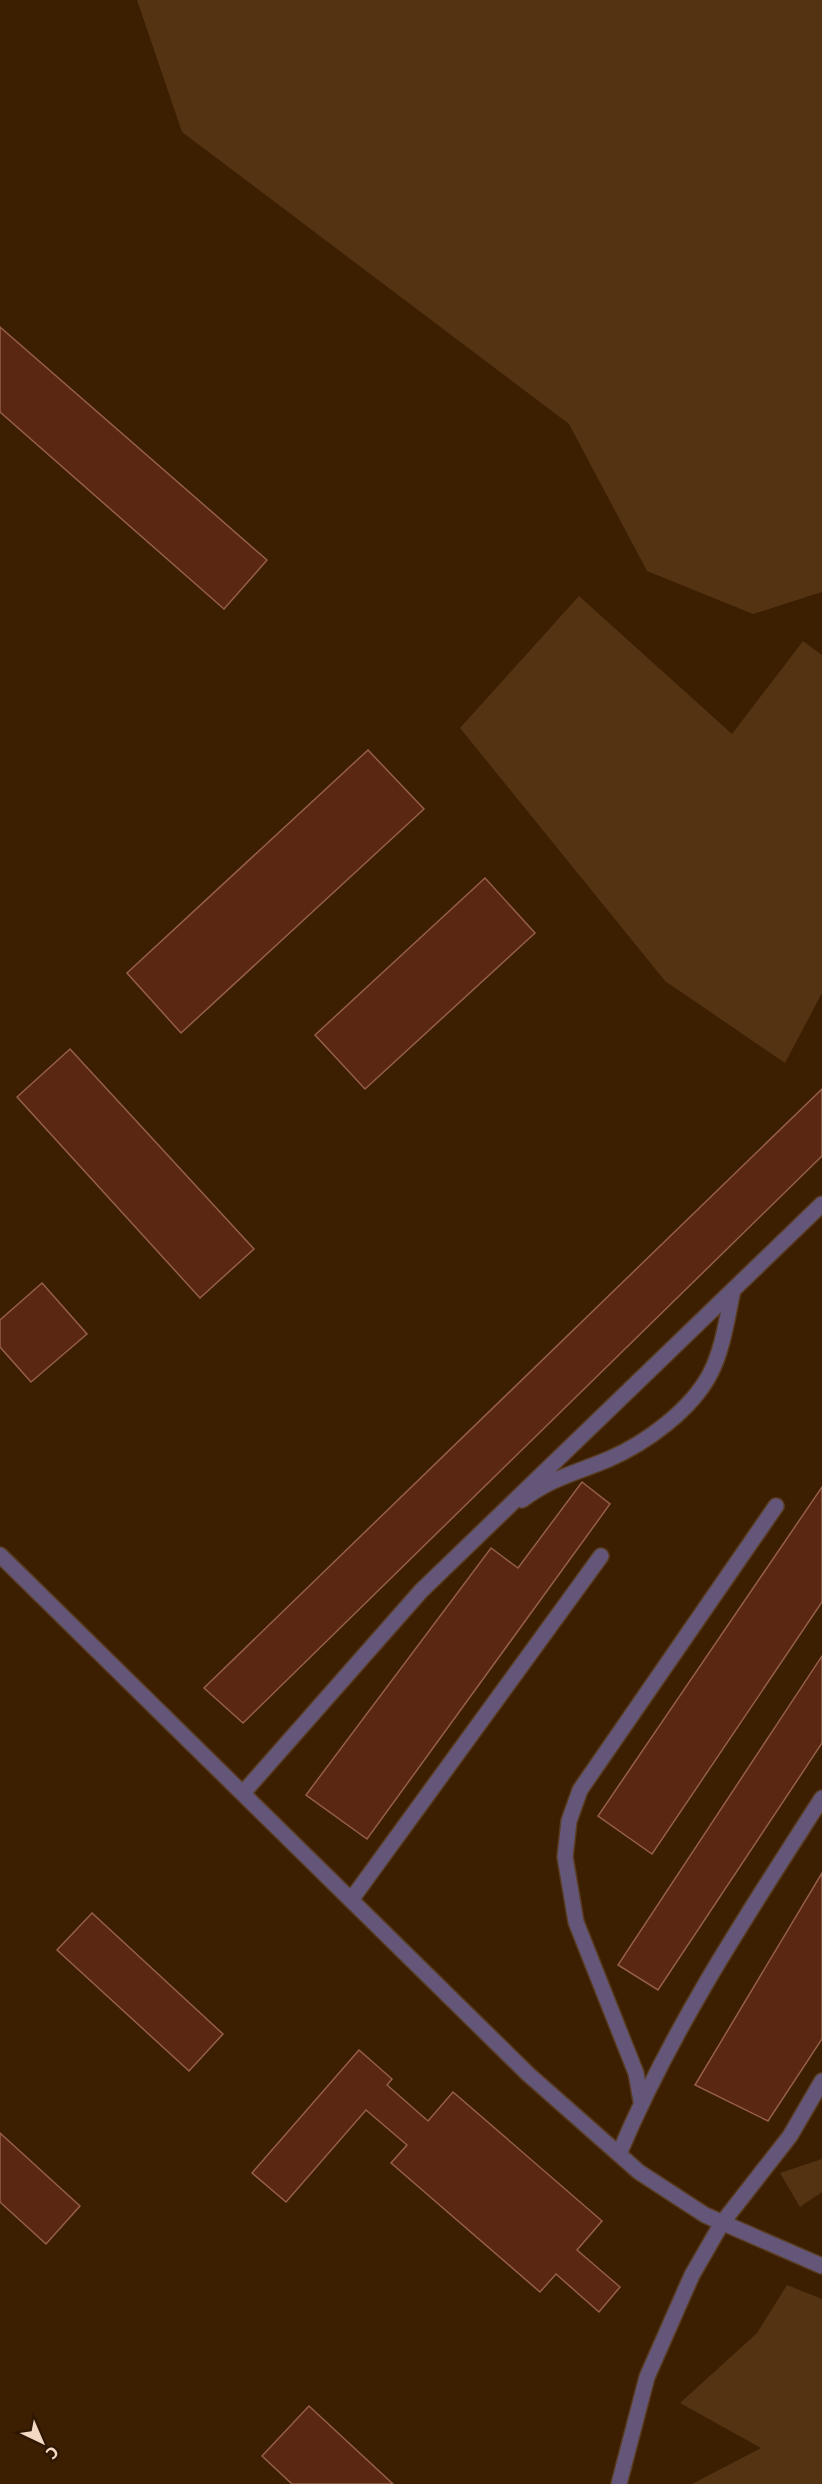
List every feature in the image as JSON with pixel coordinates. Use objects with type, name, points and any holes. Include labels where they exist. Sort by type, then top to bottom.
[{"type":"street","points":[[243,1793],[421,1591],[822,1204]]},
{"type":"street","points":[[493,1521],[539,1488],[567,1473],[610,1459],[651,1437],[688,1402],[710,1374],[723,1337],[733,1290]]},
{"type":"street","points":[[641,2101],[636,2073],[576,1922],[565,1857],[569,1821],[580,1790],[776,1506]]},
{"type":"street","points":[[0,1555],[528,2074],[639,2172],[705,2215],[822,2266]]},
{"type":"street","points":[[351,1900],[601,1556]]},
{"type":"street","points":[[619,2154],[641,2101],[729,1941],[822,1798]]},
{"type":"street","points":[[619,2484],[646,2377],[692,2275],[722,2223],[790,2136],[822,2081]]},
{"type":"shaded area","points":[[137,0],[822,0],[822,592],[753,614],[647,571],[569,424],[182,132]]},
{"type":"shaded area","points":[[579,596],[732,734],[803,641],[822,655],[822,993],[785,1063],[665,981],[460,728]]},
{"type":"shaded area","points":[[822,2159],[822,2192],[800,2207],[780,2173]]},
{"type":"shaded area","points":[[787,2285],[822,2299],[822,2484],[692,2484],[761,2448],[680,2403],[757,2333]]},
{"type":"building","points":[[0,327],[267,560],[224,609],[0,412]]},
{"type":"building","points":[[368,750],[424,809],[181,1033],[127,973]]},
{"type":"building","points":[[485,878],[535,933],[365,1089],[315,1035]]},
{"type":"building","points":[[70,1049],[254,1249],[200,1298],[17,1097]]},
{"type":"building","points":[[822,1089],[822,1156],[243,1723],[204,1688]]},
{"type":"building","points":[[42,1283],[87,1334],[31,1382],[0,1347],[0,1320]]},
{"type":"building","points":[[582,1482],[610,1504],[367,1839],[306,1795],[491,1548],[518,1568]]},
{"type":"building","points":[[822,1487],[822,1602],[652,1854],[598,1816]]},
{"type":"building","points":[[822,1656],[822,1743],[658,1990],[618,1965]]},
{"type":"building","points":[[822,1873],[822,2039],[768,2121],[695,2085]]},
{"type":"building","points":[[92,1913],[223,2034],[189,2071],[57,1950]]},
{"type":"building","points":[[359,2050],[392,2079],[387,2085],[428,2121],[453,2092],[602,2221],[577,2250],[620,2287],[599,2312],[556,2274],[540,2292],[391,2163],[407,2145],[366,2110],[286,2202],[252,2173]]},
{"type":"building","points":[[0,2133],[80,2206],[46,2244],[0,2202]]},
{"type":"building","points":[[309,2406],[393,2484],[292,2484],[262,2456]]}]
